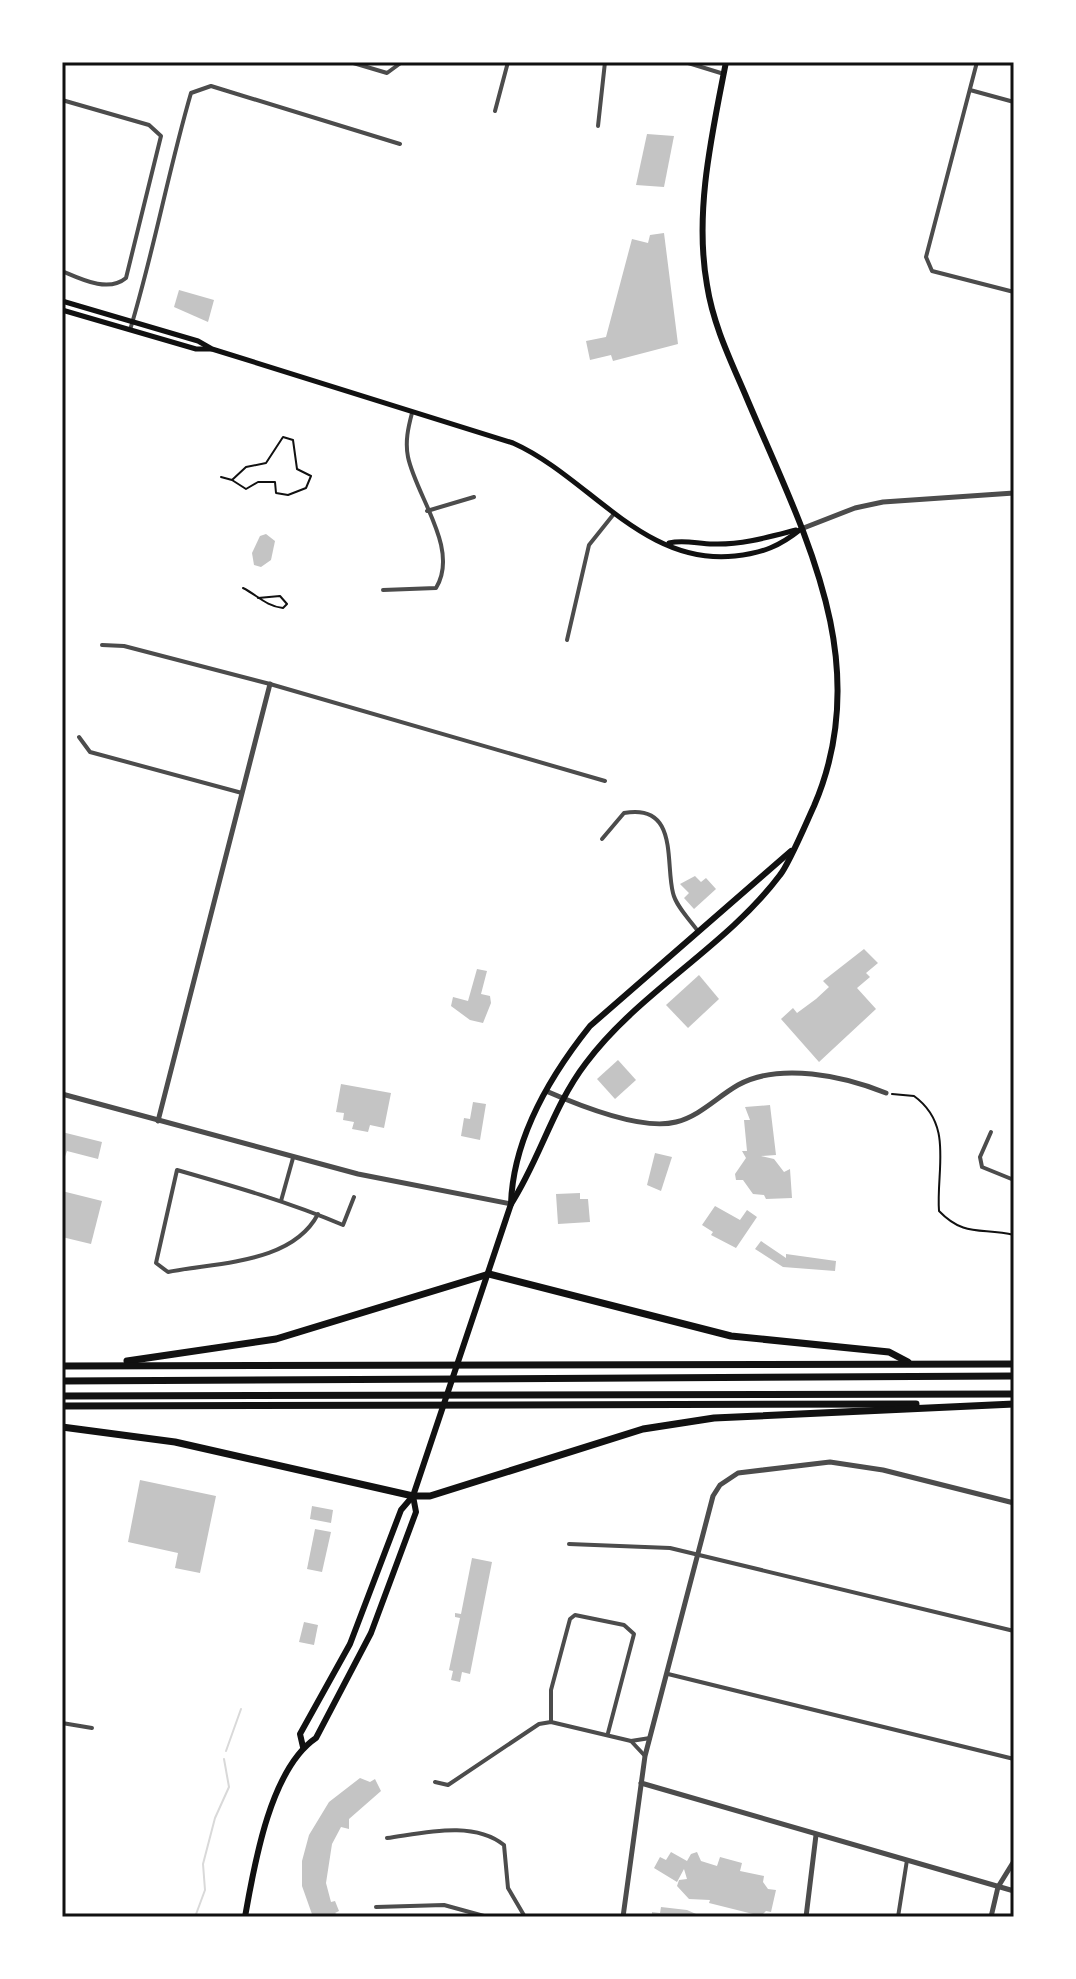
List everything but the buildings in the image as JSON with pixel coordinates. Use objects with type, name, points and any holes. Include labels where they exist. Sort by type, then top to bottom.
[{"type":"highway","points":[[104,1365],[276,1339],[489,1274],[731,1336],[889,1352],[910,1363]]},
{"type":"highway","points":[[62,1366],[1014,1364]]},
{"type":"highway","points":[[62,1381],[1014,1376]]},
{"type":"highway","points":[[62,1406],[231,1406],[905,1391],[1014,1394]]},
{"type":"highway","points":[[62,1396],[414,1395],[482,1400],[1014,1404]]},
{"type":"highway","points":[[62,1427],[175,1442],[413,1496],[452,1491],[643,1429],[714,1418],[1014,1404]]},
{"type":"main road","points":[[303,1747],[300,1734],[350,1644],[401,1510],[413,1496],[511,1204],[530,1174],[563,1099],[587,1062],[610,1036],[763,896],[784,871],[814,804],[828,761],[839,696],[832,618],[801,529],[722,340],[706,285],[704,198],[726,62]]},
{"type":"main road","points":[[62,301],[198,341],[212,349],[499,438],[532,452],[613,515],[668,543],[678,552],[722,558],[780,546],[801,529]]},
{"type":"main road","points":[[62,310],[196,349],[212,349]]},
{"type":"main road","points":[[668,543],[680,540],[715,544],[747,542],[801,529]]},
{"type":"main road","points":[[511,1204],[512,1178],[518,1158],[546,1091],[565,1058],[590,1026],[791,851]]},
{"type":"main road","points":[[245,1917],[258,1848],[274,1803],[303,1747],[316,1738],[371,1633],[416,1512],[413,1496]]},
{"type":"street","points":[[350,62],[387,73],[399,68],[402,62]]},
{"type":"street","points":[[495,111],[508,62]]},
{"type":"street","points":[[598,126],[605,62]]},
{"type":"street","points":[[685,62],[724,74]]},
{"type":"street","points":[[977,62],[926,257],[932,271],[1014,292]]},
{"type":"street","points":[[130,330],[160,224],[165,181],[191,93],[211,86],[400,144]]},
{"type":"street","points":[[970,90],[1014,102]]},
{"type":"street","points":[[62,100],[149,125],[161,136],[126,278],[118,284],[106,286],[62,271]]},
{"type":"street","points":[[383,590],[436,588],[443,572],[439,539],[407,454],[407,433],[412,413]]},
{"type":"street","points":[[801,529],[864,505],[1014,493]]},
{"type":"street","points":[[427,511],[474,497]]},
{"type":"street","points":[[567,640],[589,545],[613,515]]},
{"type":"street","points":[[102,645],[124,646],[270,684],[605,781]]},
{"type":"street","points":[[158,1121],[270,684]]},
{"type":"street","points":[[79,737],[90,752],[242,793]]},
{"type":"street","points":[[602,839],[624,813],[640,814],[658,823],[670,841],[673,896],[697,930]]},
{"type":"street","points":[[1014,1040],[1014,1048]]},
{"type":"street","points":[[546,1091],[632,1121],[658,1124],[675,1122],[704,1110],[734,1087],[771,1072],[839,1080],[886,1093]]},
{"type":"street","points":[[62,1094],[293,1158],[511,1204]]},
{"type":"street","points":[[991,1132],[980,1157],[982,1167],[1014,1180]]},
{"type":"street","points":[[281,1201],[293,1158]]},
{"type":"street","points":[[318,1214],[301,1237],[276,1251],[168,1272],[156,1263],[177,1170],[281,1201],[318,1214],[343,1225],[354,1197]]},
{"type":"street","points":[[623,1917],[645,1756],[697,1555],[720,1485],[738,1473],[830,1462],[883,1470],[1014,1503]]},
{"type":"street","points":[[569,1544],[670,1548],[1014,1631]]},
{"type":"street","points":[[551,1722],[551,1690],[570,1619],[575,1615],[624,1625],[634,1634],[608,1733]]},
{"type":"street","points":[[668,1674],[1014,1759]]},
{"type":"street","points":[[435,1782],[448,1785],[526,1731],[551,1722],[608,1733],[631,1741],[645,1756]]},
{"type":"street","points":[[62,1723],[92,1728]]},
{"type":"street","points":[[631,1741],[650,1738]]},
{"type":"street","points":[[641,1783],[1014,1891]]},
{"type":"street","points":[[387,1838],[446,1830],[491,1834],[504,1845],[508,1856],[508,1888],[525,1917]]},
{"type":"street","points":[[806,1917],[816,1834]]},
{"type":"street","points":[[898,1917],[907,1859]]},
{"type":"street","points":[[991,1917],[998,1887],[1014,1861]]},
{"type":"street","points":[[376,1907],[444,1905],[484,1916],[507,1917]]},
{"type":"path","points":[[221,477],[246,489],[258,482],[275,482],[276,493],[288,495],[306,488],[311,476],[297,469],[293,440],[283,437],[266,463],[246,467],[232,480]]},
{"type":"path","points":[[243,588],[258,598],[278,608],[287,604],[280,596],[258,598]]},
{"type":"path","points":[[886,1093],[914,1096],[937,1120],[941,1134],[939,1211],[952,1224],[980,1233],[1014,1235]]},
{"type":"waterway","points":[[226,1751],[241,1709]]},
{"type":"waterway","points":[[195,1917],[205,1890],[203,1864],[215,1818],[229,1787],[224,1759]]}]
